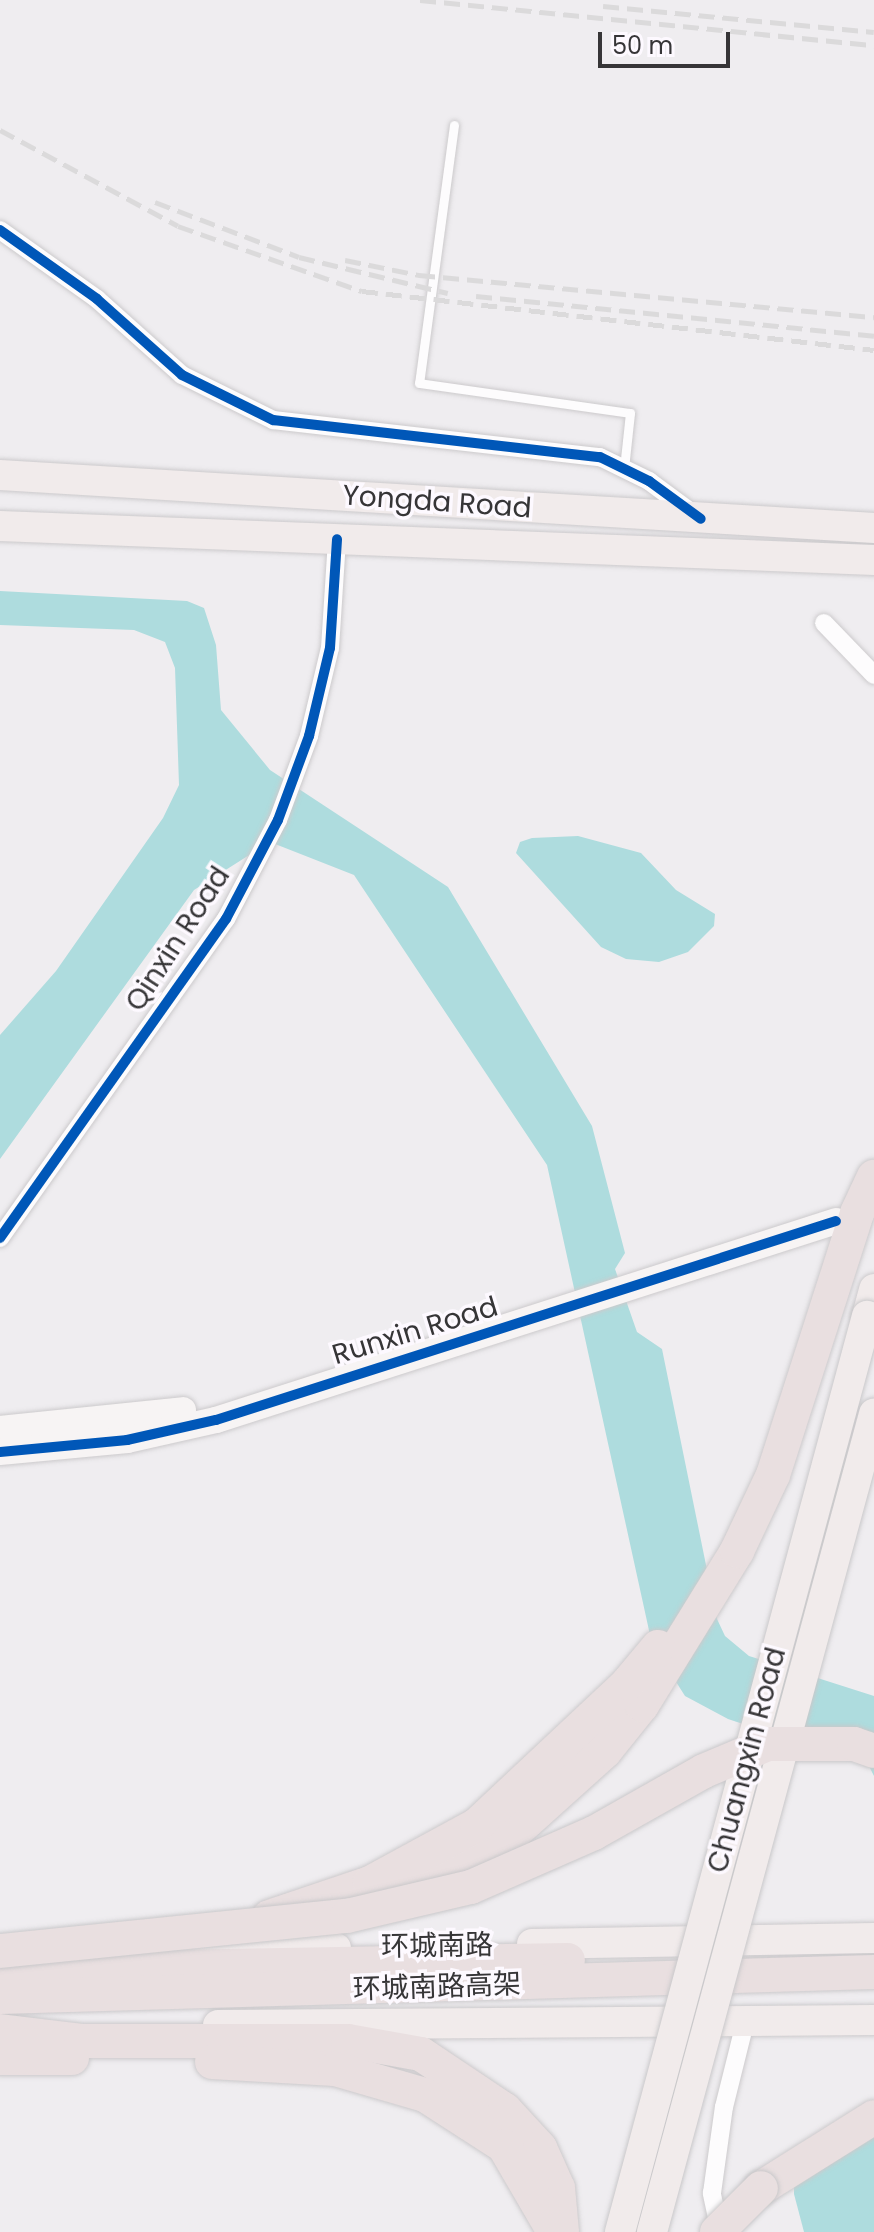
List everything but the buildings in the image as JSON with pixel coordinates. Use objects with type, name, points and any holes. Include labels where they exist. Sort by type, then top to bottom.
[{"type":"highway","points":[[347,1916],[504,1842],[562,1794],[642,1705],[737,1551],[773,1475],[857,1213],[874,1177]]},
{"type":"highway","points":[[186,1945],[370,1883],[477,1825],[628,1683],[737,1551]]},
{"type":"highway","points":[[0,1951],[347,1916],[471,1887],[594,1833],[704,1771],[768,1744],[854,1744],[874,1751]]},
{"type":"highway","name":"环城南路高架","points":[[0,1970],[874,1953]]},
{"type":"highway","name":"环城南路高架","points":[[0,1997],[874,1972]]},
{"type":"highway","points":[[0,2028],[81,2041],[348,2041],[421,2054],[505,2110],[540,2148],[558,2188],[562,2232]]},
{"type":"highway","points":[[0,2058],[155,2058],[335,2069],[425,2095],[504,2146],[554,2232]]},
{"type":"highway","points":[[719,2232],[761,2188],[874,2117]]},
{"type":"main road","name":"Yongda Road","points":[[10,475],[874,528]]},
{"type":"main road","name":"Yongda Road","points":[[0,526],[874,560]]},
{"type":"main road","name":"Chuangxin Road","points":[[620,2232],[874,1289]]},
{"type":"main road","name":"Chuangxin Road","points":[[652,2232],[874,1414]]},
{"type":"main road","name":"环城南路","points":[[0,1942],[328,1948],[874,1938]]},
{"type":"main road","points":[[0,2028],[874,2020]]},
{"type":"street","points":[[0,230],[97,299],[182,375],[273,420],[600,457],[624,468],[701,519]]},
{"type":"street","name":"Qinxin Road","points":[[0,1238],[226,919],[278,820],[309,736],[330,648],[337,539]]},
{"type":"street","points":[[824,623],[874,675]]},
{"type":"street","name":"Runxin Road","points":[[0,1452],[127,1440],[216,1420],[836,1221]]},
{"type":"street","name":"Runxin Road","points":[[0,1429],[134,1419],[297,1393]]},
{"type":"street","points":[[719,2232],[712,2193],[724,2107],[745,2023]]},
{"type":"lane","points":[[454,125],[419,383],[630,413],[624,468]]},
{"type":"water","points":[[0,591],[187,601],[204,608],[216,645],[221,710],[270,770],[448,887],[592,1126],[625,1253],[615,1269],[637,1332],[662,1349],[717,1619],[725,1636],[749,1656],[874,1696],[874,1776],[869,1766],[728,1719],[685,1696],[652,1644],[547,1165],[354,875],[270,842],[194,890],[0,1159],[0,1035],[56,971],[163,818],[179,785],[175,668],[165,642],[134,630],[0,625]]},
{"type":"water","points":[[578,836],[641,853],[676,890],[715,914],[714,926],[688,952],[659,962],[626,959],[601,947],[516,853],[520,842],[532,838]]},
{"type":"water","points":[[874,2123],[874,2232],[804,2232],[794,2194],[794,2172]]},
{"type":"railway","points":[[420,0],[874,45]]},
{"type":"railway","points":[[603,6],[874,32]]},
{"type":"railway","points":[[0,130],[178,226],[362,291],[874,350]]},
{"type":"railway","points":[[155,202],[299,257],[448,293]]},
{"type":"railway","points":[[345,260],[419,275],[874,317]]},
{"type":"railway","points":[[476,296],[874,336]]},
{"type":"cycle path","points":[[0,230],[97,299],[182,375],[273,420],[600,457],[649,481],[701,519]]},
{"type":"cycle path","points":[[0,1238],[226,919],[278,820],[309,736],[330,648],[337,539]]},
{"type":"cycle path","points":[[0,1452],[127,1440],[216,1420],[836,1221]]}]
